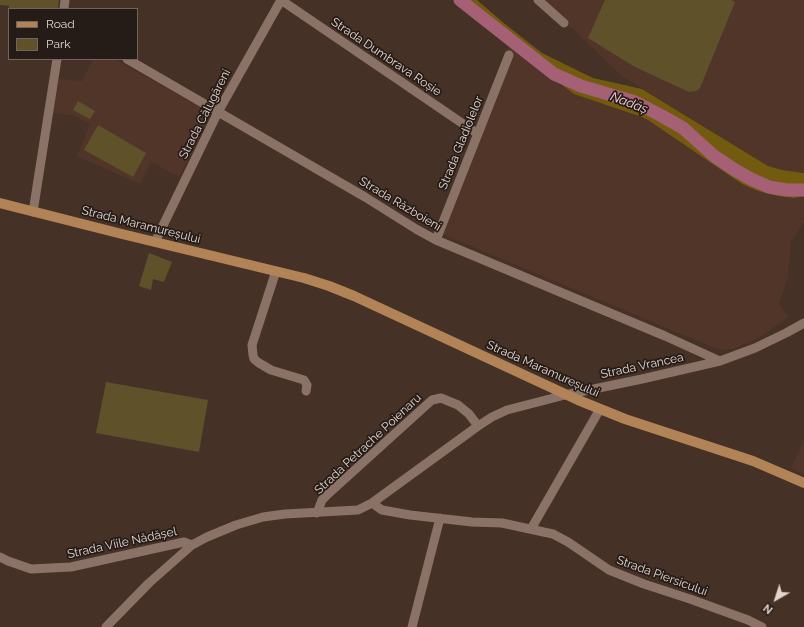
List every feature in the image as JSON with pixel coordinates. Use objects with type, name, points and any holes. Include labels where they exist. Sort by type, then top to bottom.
[{"type":"main road","name":"Strada Maramureșului","points":[[0,204],[276,271],[329,286],[354,296],[565,395],[578,396],[600,409],[621,418],[753,461],[804,483]]},
{"type":"street","name":"Strada Călugăreni","points":[[154,242],[218,112],[281,0]]},
{"type":"street","name":"Strada Dumbrava Roșie","points":[[281,0],[478,134]]},
{"type":"street","points":[[538,0],[564,24]]},
{"type":"street","name":"Strada Gladiolelor","points":[[436,240],[509,55]]},
{"type":"street","points":[[33,212],[57,60]]},
{"type":"street","name":"Strada Războieni","points":[[128,60],[365,197],[436,240],[665,336],[720,361]]},
{"type":"street","points":[[276,271],[252,345],[254,359],[271,370],[304,380],[307,384],[306,391]]},
{"type":"street","name":"Strada Vrancea","points":[[555,390],[578,396],[720,361],[755,348],[804,323]]},
{"type":"street","points":[[317,512],[358,510],[365,507],[492,417],[507,410],[565,395]]},
{"type":"street","name":"Strada Petrache Poienaru","points":[[317,512],[322,500],[327,495],[432,400],[441,398],[458,404],[469,414],[478,426]]},
{"type":"street","points":[[531,529],[600,409]]},
{"type":"street","name":"Strada Piersicului","points":[[372,503],[382,510],[472,522],[502,523],[553,534],[563,538],[609,570],[644,584],[741,617],[762,627]]},
{"type":"street","name":"Strada Viile Nădășel","points":[[0,557],[8,562],[31,569],[71,567],[184,542],[192,545],[236,525],[263,517],[317,512]]},
{"type":"street","points":[[412,627],[440,518]]},
{"type":"street","points":[[106,627],[149,583],[192,545]]},
{"type":"shaded area","points":[[455,0],[477,0],[542,53],[593,78],[642,89],[768,166],[782,170],[804,173],[804,196],[794,198],[778,196],[758,191],[742,184],[648,120],[574,94],[509,45]]},
{"type":"shaded area","points":[[542,0],[804,0],[804,173],[782,170],[768,166],[622,76]]},
{"type":"shaded area","points":[[509,45],[560,85],[648,120],[742,184],[794,198],[804,196],[804,222],[791,242],[788,277],[779,304],[789,317],[760,337],[747,343],[732,349],[717,349],[440,233],[481,138]]},
{"type":"shaded area","points":[[92,60],[116,60],[211,113],[179,177],[151,162],[140,184],[77,156],[90,124],[75,116],[52,113],[58,79],[82,81]]},
{"type":"shaded area","points":[[804,440],[804,475],[791,468]]},
{"type":"green space","points":[[0,0],[59,0],[58,8],[9,8],[9,6],[0,5]]},
{"type":"green space","points":[[605,0],[731,0],[735,2],[700,88],[696,91],[689,92],[635,67],[588,38]]},
{"type":"green space","points":[[78,101],[95,111],[90,119],[73,110]]},
{"type":"green space","points":[[98,125],[146,153],[133,177],[84,150]]},
{"type":"green space","points":[[149,253],[172,262],[164,282],[153,279],[151,290],[139,286]]},
{"type":"green space","points":[[106,382],[208,400],[199,452],[96,433]]},
{"type":"waterway","name":"Nadăș","points":[[460,0],[554,74],[581,86],[635,102],[662,116],[683,128],[714,156],[751,179],[769,187],[787,190],[804,190]]}]
